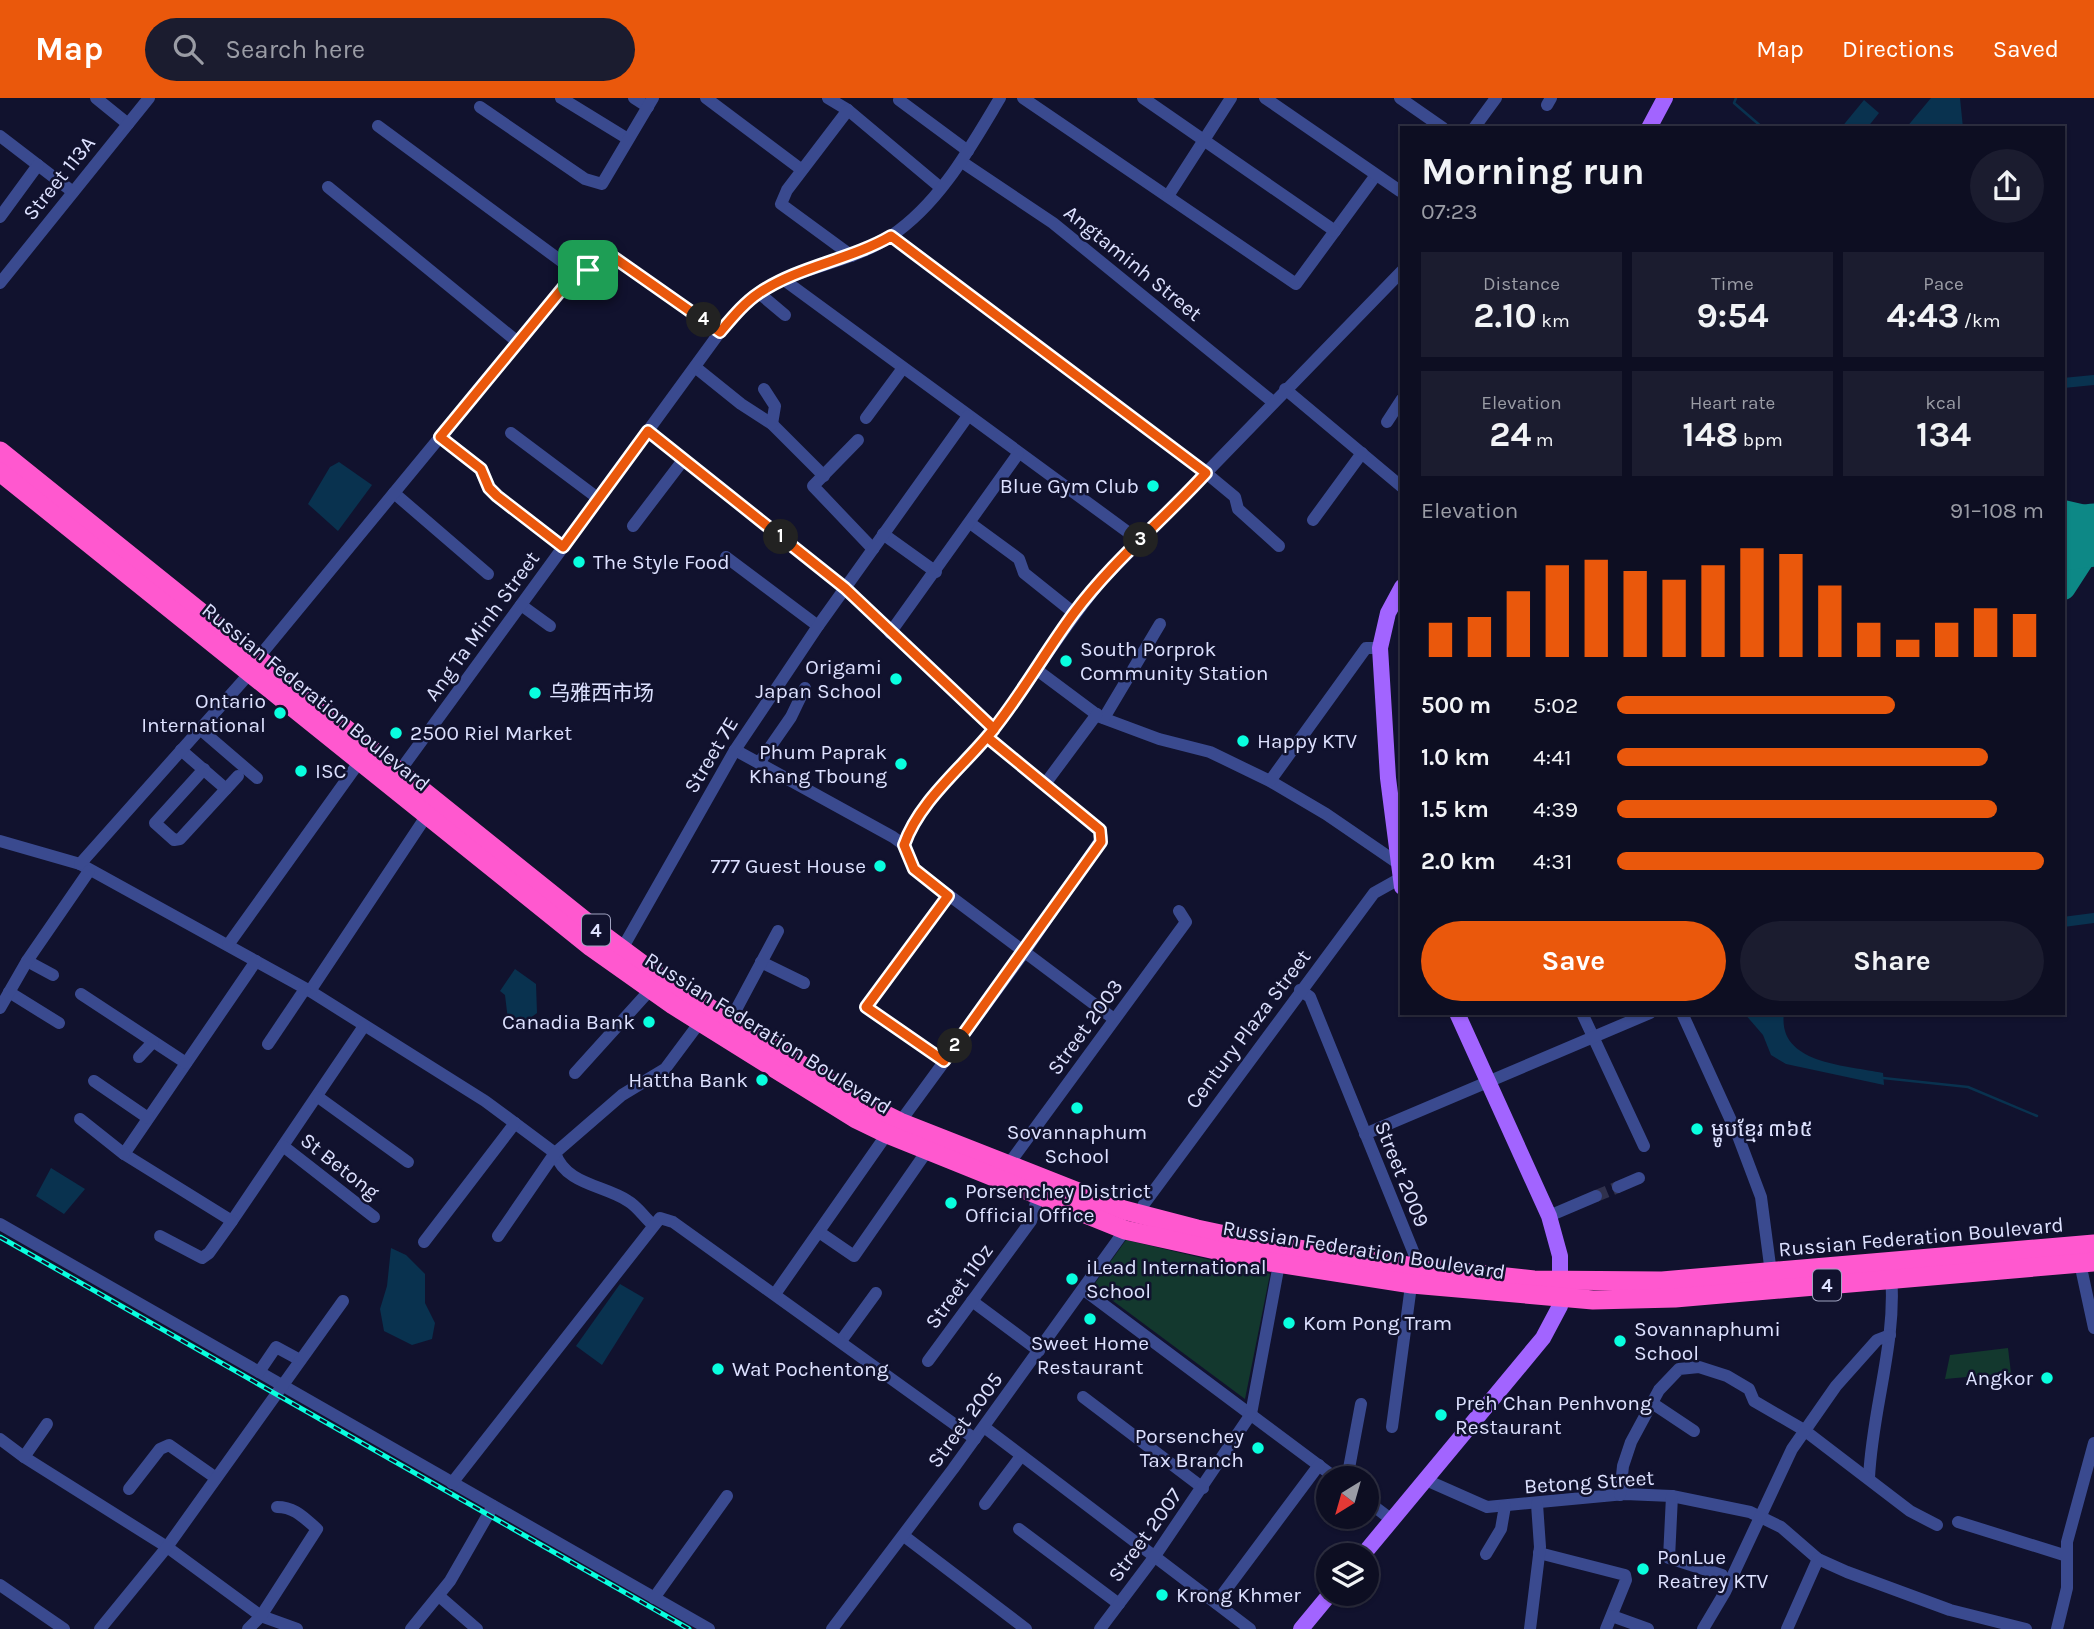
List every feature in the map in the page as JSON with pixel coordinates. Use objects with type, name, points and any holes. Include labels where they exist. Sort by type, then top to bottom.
[{"type":"highway","name":"Russian Federation Boulevard","points":[[0,451],[254,666],[360,761],[427,815],[489,855],[622,949],[700,1022],[847,1113],[1008,1165],[1140,1214],[1413,1275]]},
{"type":"highway","name":"Russian Federation Boulevard","points":[[0,472],[254,666],[399,772],[489,855],[650,990],[677,998],[730,1021],[866,1105],[893,1128],[927,1151],[1125,1230],[1279,1264],[1675,1298],[1891,1271],[2087,1254]]},
{"type":"highway","name":"Russian Federation Boulevard","points":[[1561,1290],[1772,1273],[1891,1271]]},
{"type":"main road","points":[[1650,126],[1665,98]]},
{"type":"main road","points":[[1400,591],[1388,613],[1380,648],[1400,874]]},
{"type":"main road","points":[[1373,1543],[1543,1338],[1558,1314],[1561,1290],[1560,1256],[1549,1216],[1458,1015]]},
{"type":"main road","points":[[1301,1629],[1320,1606]]},
{"type":"street","points":[[96,98],[128,124]]},
{"type":"street","name":"Street 113A","points":[[0,283],[149,98]]},
{"type":"street","points":[[561,98],[628,139]]},
{"type":"street","points":[[480,107],[594,184],[602,184],[651,102],[634,98]]},
{"type":"street","points":[[706,98],[802,170]]},
{"type":"street","points":[[828,98],[848,110],[941,188]]},
{"type":"street","name":"Ang Ta Minh Street","points":[[399,772],[720,332],[759,293],[784,280],[852,256],[891,236],[941,188],[965,156],[1000,98]]},
{"type":"street","points":[[1023,98],[1296,284],[1376,175]]},
{"type":"street","points":[[1143,98],[1335,231]]},
{"type":"street","points":[[1168,196],[1231,98]]},
{"type":"street","points":[[1265,98],[1400,191]]},
{"type":"street","points":[[1399,98],[1420,104],[1441,126]]},
{"type":"street","points":[[1475,126],[1496,98]]},
{"type":"street","name":"Angtaminh Street","points":[[899,100],[965,156],[1053,223],[1273,402]]},
{"type":"street","points":[[848,110],[787,190],[781,204],[852,256]]},
{"type":"street","points":[[378,126],[576,272],[584,272],[606,252],[720,332]]},
{"type":"street","points":[[0,136],[73,192]]},
{"type":"street","points":[[0,216],[38,165]]},
{"type":"street","points":[[328,187],[519,343]]},
{"type":"street","points":[[891,236],[1206,473],[1235,497],[1238,509],[1279,546]]},
{"type":"street","points":[[0,1008],[84,867],[254,666],[576,272]]},
{"type":"street","points":[[904,845],[908,834],[935,796],[990,733],[1037,670],[1074,613],[1285,389],[1400,273]]},
{"type":"street","points":[[784,280],[1140,541]]},
{"type":"street","points":[[759,293],[785,315]]},
{"type":"street","points":[[695,367],[740,404],[772,424],[824,476]]},
{"type":"street","points":[[866,418],[902,368]]},
{"type":"street","points":[[764,389],[775,406],[772,424]]},
{"type":"street","points":[[1285,389],[1400,485]]},
{"type":"street","points":[[1387,422],[1400,402]]},
{"type":"street","name":"Street 7E","points":[[622,949],[735,750],[818,626],[968,416]]},
{"type":"street","points":[[648,431],[845,588],[990,733],[1100,830],[1101,842],[1023,954],[893,1128],[775,1294]]},
{"type":"street","points":[[511,433],[599,499]]},
{"type":"street","points":[[440,437],[481,469],[489,488],[497,496],[563,547]]},
{"type":"street","points":[[858,440],[813,486],[873,549]]},
{"type":"street","points":[[1313,520],[1362,453]]},
{"type":"street","points":[[890,633],[1018,454]]},
{"type":"street","points":[[633,526],[684,459]]},
{"type":"street","points":[[394,493],[488,574]]},
{"type":"street","points":[[971,523],[1019,559],[1024,572],[1074,613]]},
{"type":"street","points":[[883,534],[936,572]]},
{"type":"street","points":[[726,557],[818,626]]},
{"type":"street","points":[[521,606],[550,626]]},
{"type":"street","points":[[1045,784],[1101,716],[1160,624]]},
{"type":"street","points":[[1270,781],[1366,648],[1380,648]]},
{"type":"street","points":[[1037,670],[1101,716],[1159,739],[1210,752],[1270,781],[1326,814],[1400,874]]},
{"type":"street","points":[[759,763],[791,717],[805,688]]},
{"type":"street","points":[[200,730],[257,778]]},
{"type":"street","points":[[181,750],[226,789]]},
{"type":"street","points":[[735,750],[904,845],[914,869],[1023,954],[1114,1019]]},
{"type":"street","points":[[228,945],[360,761]]},
{"type":"street","points":[[204,769],[157,820],[157,826],[177,841],[239,776]]},
{"type":"street","points":[[268,1044],[427,815]]},
{"type":"street","points":[[0,841],[84,867],[307,990],[485,1101],[555,1153],[560,1163],[584,1183],[629,1201],[652,1224]]},
{"type":"street","name":"Century Plaza Street","points":[[1140,1214],[1144,1204],[1300,990],[1374,893],[1400,874]]},
{"type":"street","points":[[944,1061],[866,1007],[948,896]]},
{"type":"street","name":"Street 2003","points":[[1008,1165],[1185,922],[1179,911]]},
{"type":"street","points":[[730,1021],[778,931]]},
{"type":"street","points":[[27,961],[53,975]]},
{"type":"street","points":[[124,1154],[256,961]]},
{"type":"street","points":[[761,962],[804,983]]},
{"type":"street","points":[[575,1073],[650,990]]},
{"type":"street","name":"Street 2009","points":[[1300,990],[1310,998],[1415,1256],[1392,1427]]},
{"type":"street","points":[[9,992],[59,1023]]},
{"type":"street","points":[[81,994],[186,1063]]},
{"type":"street","points":[[1582,1015],[1644,1146]]},
{"type":"street","points":[[1365,1134],[1592,1035],[1645,1015]]},
{"type":"street","points":[[1683,1015],[1738,1136],[1760,1196],[1772,1273]]},
{"type":"street","points":[[498,1236],[555,1153],[622,1096],[665,1069],[700,1022]]},
{"type":"street","points":[[160,1236],[202,1258],[209,1253],[364,1026]]},
{"type":"street","points":[[139,1057],[153,1042]]},
{"type":"street","points":[[94,1081],[148,1118]]},
{"type":"street","points":[[318,1097],[408,1162]]},
{"type":"street","points":[[80,1119],[124,1154],[232,1221]]},
{"type":"street","points":[[424,1242],[515,1124]]},
{"type":"street","name":"St Betong","points":[[283,1146],[374,1217]]},
{"type":"street","points":[[818,1232],[854,1256],[927,1151]]},
{"type":"street","points":[[1618,1187],[1639,1178]]},
{"type":"street","name":"Street 110z","points":[[928,1361],[1031,1221],[1038,1195]]},
{"type":"street","points":[[1549,1216],[1596,1196]]},
{"type":"street","points":[[453,1483],[652,1224],[660,1218],[673,1222],[975,1439]]},
{"type":"street","points":[[0,1224],[709,1629]]},
{"type":"street","name":"Street 2005","points":[[831,1629],[904,1536],[1125,1230]]},
{"type":"street","points":[[2087,1254],[2094,1328]]},
{"type":"street","name":"Street 2007","points":[[1100,1629],[1203,1488],[1251,1415],[1279,1264]]},
{"type":"street","points":[[1869,1478],[1890,1335],[1891,1271]]},
{"type":"street","points":[[1084,1290],[1319,1465],[1216,1603]]},
{"type":"street","points":[[841,1341],[876,1293]]},
{"type":"street","points":[[100,1629],[167,1548],[342,1301]]},
{"type":"street","points":[[972,1301],[1039,1351]]},
{"type":"street","points":[[1703,1629],[1725,1592],[1804,1430],[1836,1386],[1877,1340],[1890,1335]]},
{"type":"street","points":[[259,1372],[268,1354],[276,1347],[300,1360]]},
{"type":"street","points":[[1620,1495],[1623,1466],[1659,1390],[1679,1369],[1699,1367],[1727,1376],[1749,1389],[1754,1401],[1804,1430],[1910,1511],[1937,1525]]},
{"type":"street","points":[[1083,1397],[1203,1488]]},
{"type":"street","points":[[1652,1403],[1695,1432]]},
{"type":"street","points":[[1349,1466],[1361,1404]]},
{"type":"street","points":[[24,1457],[47,1424]]},
{"type":"street","points":[[984,1427],[1250,1629]]},
{"type":"street","points":[[0,1439],[167,1548],[261,1616],[297,1629]]},
{"type":"street","points":[[2057,1629],[2067,1588],[2067,1542],[2094,1443]]},
{"type":"street","points":[[129,1489],[160,1449],[169,1445],[216,1478]]},
{"type":"street","points":[[985,1504],[1021,1456]]},
{"type":"street","name":"Betong Street","points":[[1426,1480],[1476,1504],[1505,1506],[1620,1495],[1672,1496],[1709,1502],[1760,1516],[1780,1527],[1818,1559],[1950,1610],[2026,1629]]},
{"type":"street","points":[[654,1598],[727,1496]]},
{"type":"street","points":[[1672,1496],[1669,1558],[1722,1575]]},
{"type":"street","points":[[1530,1629],[1539,1553],[1537,1504]]},
{"type":"street","points":[[411,1629],[439,1597],[493,1506]]},
{"type":"street","points":[[1486,1554],[1501,1529],[1505,1506]]},
{"type":"street","points":[[248,1629],[261,1616],[317,1529],[289,1507],[277,1507]]},
{"type":"street","points":[[1379,1510],[1392,1520]]},
{"type":"street","points":[[1958,1522],[2067,1556]]},
{"type":"street","points":[[1019,1529],[1119,1604]]},
{"type":"street","points":[[904,1536],[1026,1629]]},
{"type":"street","points":[[1539,1553],[1625,1575],[1626,1580],[1606,1629]]},
{"type":"street","points":[[1787,1629],[1818,1559]]},
{"type":"street","points":[[0,1585],[64,1629]]},
{"type":"street","points":[[439,1597],[472,1627]]},
{"type":"street","points":[[1612,1616],[1648,1629]]},
{"type":"green space","points":[[1126,1240],[1270,1274],[1245,1399],[1093,1286]]},
{"type":"green space","points":[[2008,1348],[2011,1373],[1945,1379],[1950,1355]]},
{"type":"water","points":[[1931,98],[1960,98],[1963,126],[1908,126]]},
{"type":"water","points":[[1864,100],[1879,113],[1869,126],[1843,126]]},
{"type":"water","points":[[339,462],[372,485],[338,531],[308,504],[330,467]]},
{"type":"water","points":[[515,969],[536,984],[537,1013],[522,1024],[508,1020],[505,995],[500,991]]},
{"type":"water","points":[[1746,1015],[1784,1015],[1785,1030],[1791,1043],[1802,1052],[1834,1064],[1883,1073],[1884,1085],[1786,1064],[1771,1055],[1763,1035]]},
{"type":"water","points":[[51,1168],[85,1189],[64,1214],[36,1196]]},
{"type":"water","points":[[391,1248],[406,1255],[425,1274],[425,1303],[435,1323],[432,1339],[412,1345],[384,1331],[380,1309],[387,1286]]},
{"type":"water","points":[[620,1284],[644,1298],[602,1365],[576,1346]]},
{"type":"waterway","points":[[1736,98],[1734,103],[1761,126]]},
{"type":"waterway","points":[[2065,383],[2094,380]]},
{"type":"waterway","points":[[2065,922],[2094,918]]},
{"type":"waterway","points":[[1883,1078],[1968,1087],[2037,1116]]},
{"type":"taxiway","points":[[2065,513],[2094,520]]},
{"type":"taxiway","points":[[2065,584],[2085,553],[2094,546]]},
{"type":"runway","points":[[2065,539],[2094,535]]},
{"type":"tunnel","points":[[1596,1196],[1618,1187]]},
{"type":"railway","points":[[0,1237],[689,1629]]},
{"type":"place","name":"Blue Gym Club","points":[[1153,486]]},
{"type":"place","name":"The Style Food","points":[[579,562]]},
{"type":"place","name":"South Porprok Community Station","points":[[1066,661]]},
{"type":"place","name":"Origami Japan School","points":[[896,679]]},
{"type":"place","name":"乌雅西市场","points":[[535,693]]},
{"type":"place","name":"Ontario International","points":[[280,713]]},
{"type":"place","name":"2500 Riel Market","points":[[396,733]]},
{"type":"place","name":"Happy KTV","points":[[1243,741]]},
{"type":"place","name":"Phum Paprak Khang Tboung","points":[[901,764]]},
{"type":"place","name":"ISC","points":[[301,771]]},
{"type":"place","name":"777 Guest House","points":[[880,866]]},
{"type":"place","name":"Canadia Bank","points":[[649,1022]]},
{"type":"place","name":"Hattha Bank","points":[[762,1080]]},
{"type":"place","name":"Sovannaphum School","points":[[1077,1108]]},
{"type":"place","name":"ម្ហូបខ្មែរ ៣៦៥","points":[[1697,1129]]},
{"type":"place","name":"Porsenchey District Official Office","points":[[951,1203]]},
{"type":"place","name":"iLead International School","points":[[1072,1279]]},
{"type":"place","name":"Sweet Home Restaurant","points":[[1090,1319]]},
{"type":"place","name":"Kom Pong Tram","points":[[1289,1323]]},
{"type":"place","name":"Sovannaphumi School","points":[[1620,1341]]},
{"type":"place","name":"Wat Pochentong","points":[[718,1369]]},
{"type":"place","name":"Angkor","points":[[2047,1378]]},
{"type":"place","name":"Preh Chan Penhvong Restaurant","points":[[1441,1415]]},
{"type":"place","name":"Porsenchey Tax Branch","points":[[1258,1448]]},
{"type":"place","name":"PonLue Reatrey KTV","points":[[1643,1569]]},
{"type":"place","name":"Krong Khmer","points":[[1162,1595]]},
{"type":"route","points":[[588,270],[576,272],[440,437],[481,469],[485,482],[497,496],[563,547],[648,431],[845,588],[994,729],[987,737],[1045,784],[1100,830],[1102,834],[1101,842],[944,1061],[866,1007],[948,896],[914,869],[904,845],[908,834],[935,796],[994,729],[1074,613],[1102,580],[1206,473],[891,236],[852,256],[784,280],[759,293],[743,306],[720,332],[606,252],[601,254],[588,270]]}]
